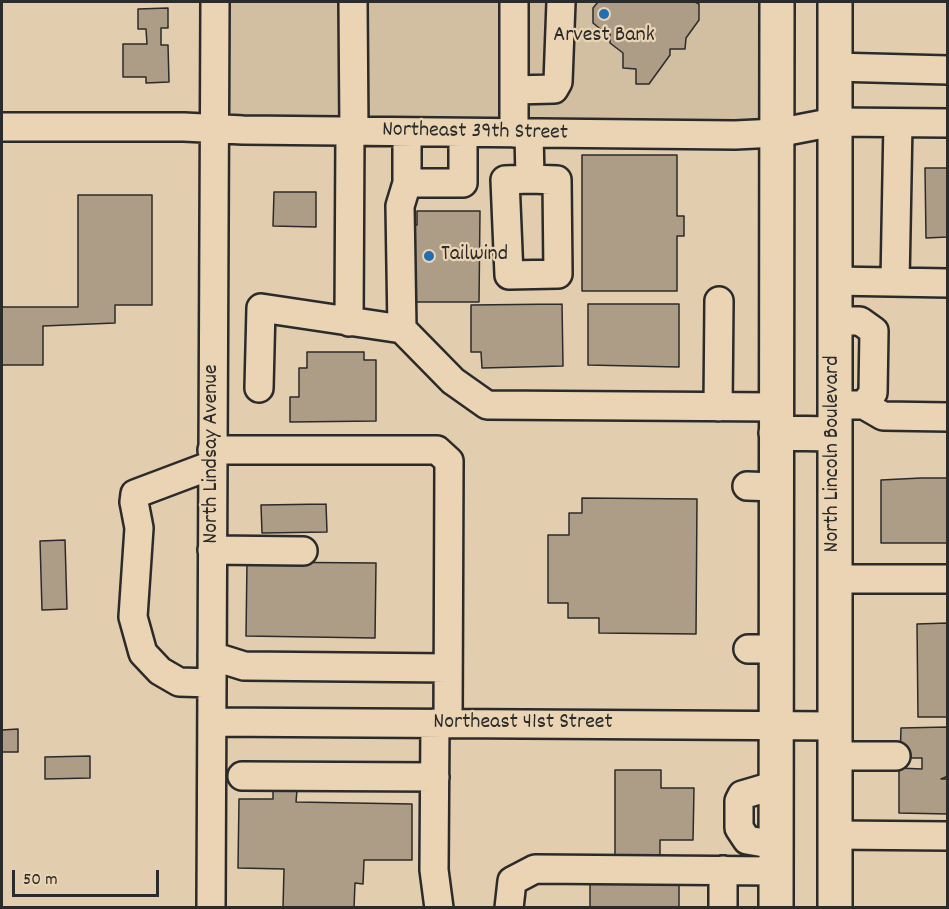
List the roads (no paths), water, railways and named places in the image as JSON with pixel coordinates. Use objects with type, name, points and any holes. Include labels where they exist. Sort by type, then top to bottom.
[{"type":"main road","points":[[776,908],[776,726],[762,649],[762,486],[776,420],[777,2]]},
{"type":"main road","name":"North Lincoln Boulevard","points":[[835,2],[834,321],[844,415],[834,579],[835,908]]},
{"type":"main road","points":[[776,420],[844,415]]},
{"type":"street","name":"North Lindsay Avenue","points":[[211,908],[215,2]]},
{"type":"street","points":[[349,322],[353,2]]},
{"type":"street","points":[[514,2],[514,90],[530,179]]},
{"type":"street","points":[[514,90],[554,89],[558,82],[561,2]]},
{"type":"street","points":[[834,67],[948,70]]},
{"type":"street","name":"Northeast 39th Street","points":[[2,127],[463,133],[777,133],[834,122],[948,123]]},
{"type":"street","points":[[895,282],[898,123]]},
{"type":"street","points":[[402,329],[400,206],[407,183],[407,132]]},
{"type":"street","points":[[407,183],[463,183],[463,133]]},
{"type":"street","points":[[834,281],[948,283]]},
{"type":"street","points":[[718,301],[718,407]]},
{"type":"street","points":[[259,388],[261,308],[402,329],[453,381],[487,405],[718,407],[776,420]]},
{"type":"street","points":[[844,415],[948,417]]},
{"type":"street","points":[[439,908],[434,870],[435,777],[448,668],[449,461],[437,450],[212,457],[135,494],[139,528],[133,616],[143,653],[160,671],[179,682],[212,669],[244,666],[448,668]]},
{"type":"street","points":[[212,550],[303,551]]},
{"type":"street","points":[[834,579],[948,579]]},
{"type":"street","name":"Northeast 41st Street","points":[[212,722],[441,723],[511,712],[776,726],[896,756]]},
{"type":"street","points":[[242,776],[435,777]]},
{"type":"street","points":[[834,835],[948,836]]},
{"type":"street","points":[[509,908],[512,881],[535,869],[723,870],[776,858]]},
{"type":"street","points":[[723,870],[723,908]]},
{"type":"place","name":"Arvest Bank","points":[[604,14]]},
{"type":"place","name":"Tailwind","points":[[429,256]]}]
